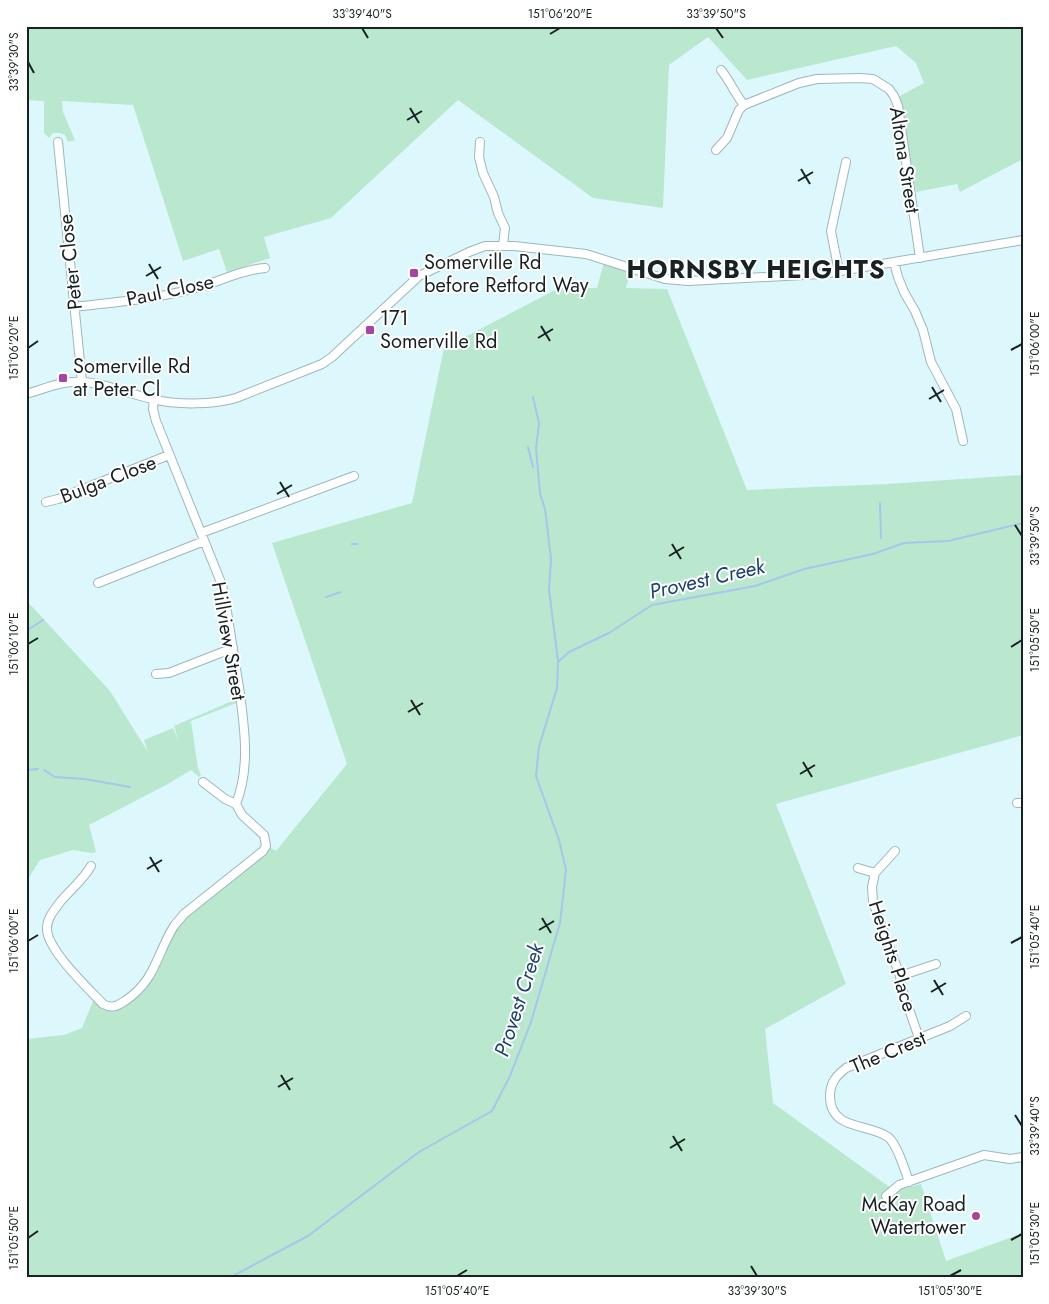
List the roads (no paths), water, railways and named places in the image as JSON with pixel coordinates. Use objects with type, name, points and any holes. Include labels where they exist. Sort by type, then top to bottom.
[{"type":"street","points":[[716,150],[726,138],[744,105],[729,79],[721,70]]},
{"type":"street","name":"Altona Street","points":[[744,105],[799,83],[817,79],[866,78],[881,83],[889,89],[898,106],[920,258]]},
{"type":"street","name":"Peter Close","points":[[58,142],[82,382]]},
{"type":"street","points":[[480,142],[479,157],[483,173],[505,228],[503,245]]},
{"type":"street","points":[[839,272],[831,231],[846,162]]},
{"type":"street","points":[[26,394],[70,382],[82,382],[109,387],[154,400],[200,403],[226,402],[311,370],[332,357],[419,276],[485,246],[503,245],[586,254],[649,274],[677,280],[804,276],[839,272],[1023,240]]},
{"type":"street","points":[[894,262],[904,292],[923,330],[931,362],[956,409],[963,441]]},
{"type":"street","name":"Paul Close","points":[[75,307],[155,297],[196,288],[250,269],[265,268]]},
{"type":"street","name":"Hillview Street","points":[[154,400],[153,409],[156,421],[222,585],[233,648],[246,751],[240,794],[236,804]]},
{"type":"street","name":"Bulga Close","points":[[46,502],[58,500],[169,455]]},
{"type":"street","points":[[98,583],[202,537],[354,476]]},
{"type":"street","points":[[156,674],[169,673],[233,648]]},
{"type":"street","points":[[91,866],[86,876],[50,916],[46,928],[48,939],[54,950],[96,997],[104,1004],[115,1007],[134,995],[150,977],[175,925],[184,914],[263,851],[266,846],[264,835],[242,815],[236,804],[225,799],[203,782]]},
{"type":"street","name":"Heights Place","points":[[895,851],[875,873],[872,887],[873,902],[900,976],[902,989],[919,1038]]},
{"type":"street","name":"Heights Place","points":[[858,868],[875,873]]},
{"type":"street","points":[[900,976],[936,964]]},
{"type":"street","name":"The Crest","points":[[909,1182],[894,1145],[889,1138],[879,1132],[847,1124],[834,1112],[830,1099],[831,1086],[837,1076],[846,1068],[950,1026],[966,1016]]},
{"type":"street","points":[[886,1196],[899,1185],[984,1155],[1010,1159],[1023,1157]]},
{"type":"waterway","points":[[533,397],[539,423],[536,449],[540,493],[545,509],[551,559],[549,590],[558,661]]},
{"type":"waterway","points":[[528,447],[533,467]]},
{"type":"waterway","points":[[880,503],[881,538]]},
{"type":"waterway","name":"Provest Creek","points":[[229,1278],[308,1236],[419,1152],[492,1111],[510,1076],[531,1022],[560,923],[566,870],[559,840],[536,776],[539,747],[557,688],[558,662],[569,652],[609,633],[652,605],[755,586],[804,569],[873,554],[904,543],[948,541],[1023,523]]},
{"type":"waterway","points":[[352,544],[357,544]]},
{"type":"waterway","points":[[326,597],[341,592]]},
{"type":"waterway","points":[[26,631],[43,620]]},
{"type":"waterway","points":[[26,770],[38,769]]},
{"type":"waterway","points":[[44,770],[55,777],[85,779],[130,787]]},
{"type":"place","name":"Somerville Rd before Retford Way","points":[[414,273]]},
{"type":"place","name":"171 Somerville Rd","points":[[370,330]]},
{"type":"place","name":"Somerville Rd at Peter Cl","points":[[63,378]]},
{"type":"place","name":"McKay Road Watertower","points":[[976,1216]]},
{"type":"district","name":"HORNSBY HEIGHTS","points":[[756,269]]}]
